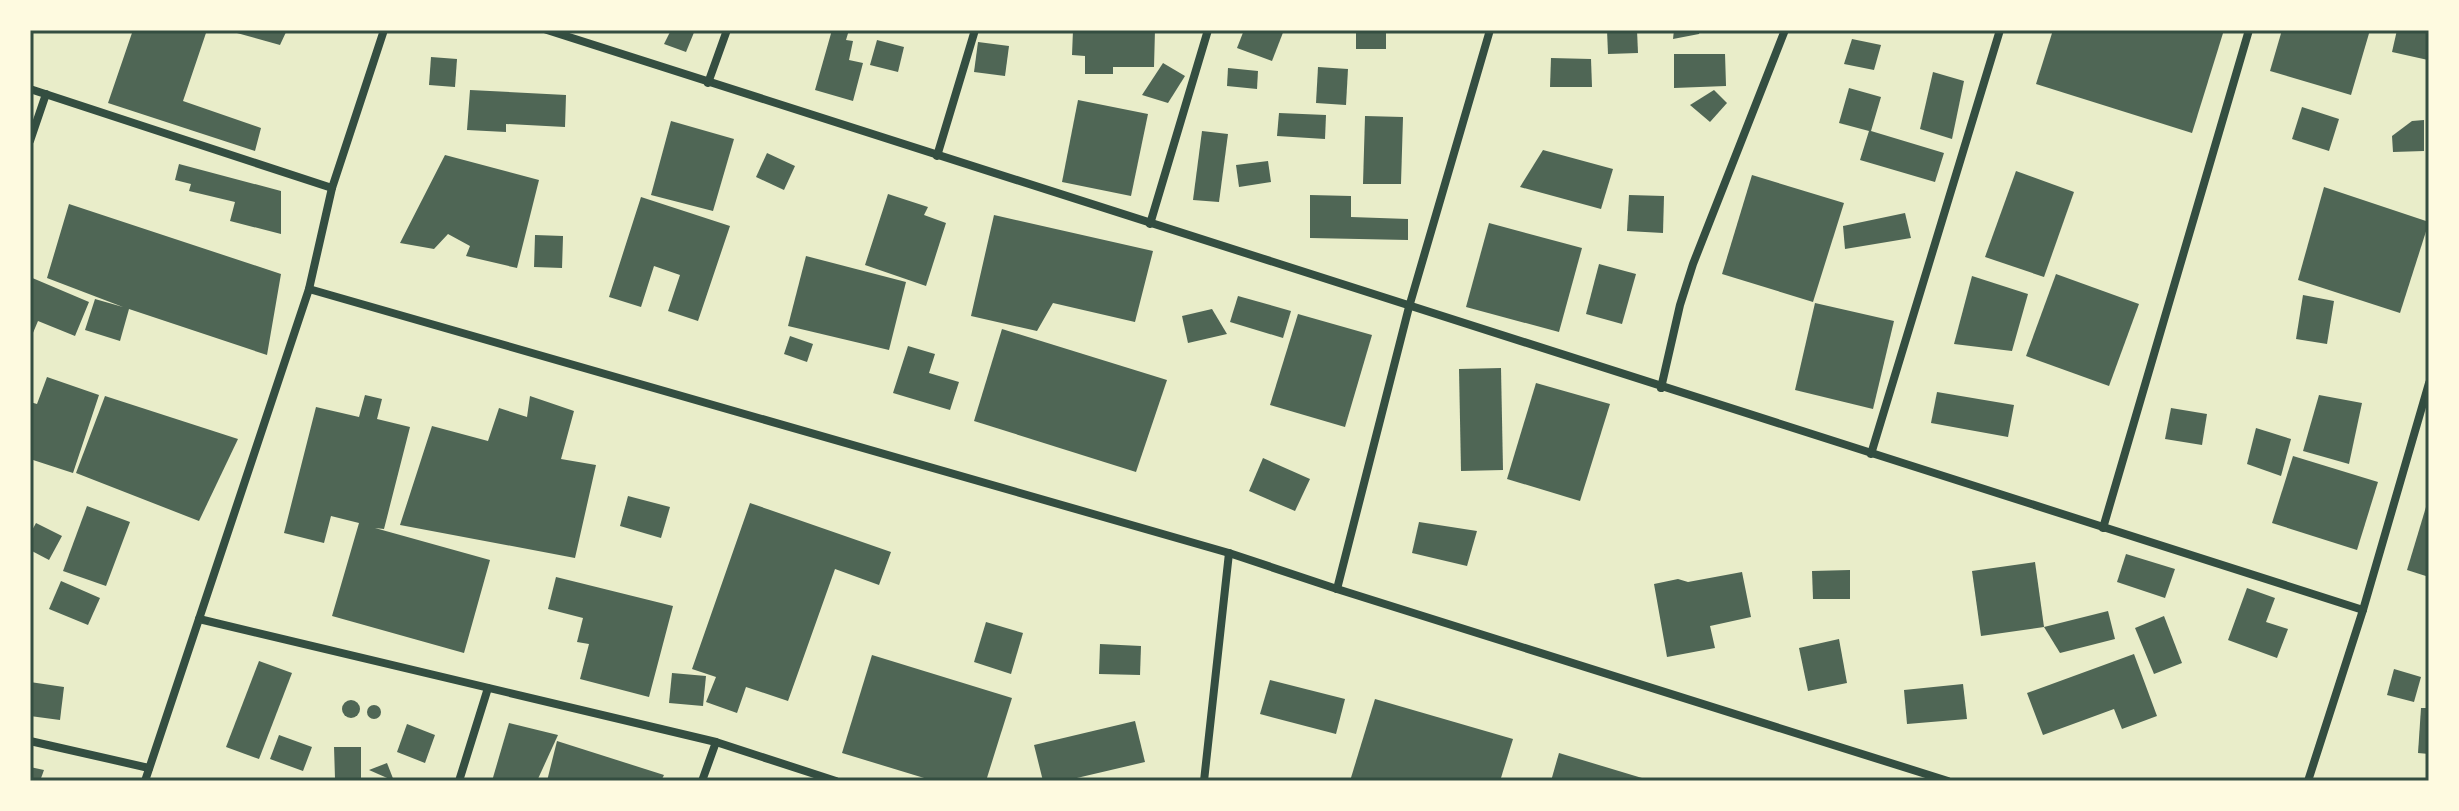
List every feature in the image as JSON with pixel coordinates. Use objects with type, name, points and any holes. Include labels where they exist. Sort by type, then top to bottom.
[{"type":"street","points":[[145,781],[309,289],[332,188],[384,30]]},
{"type":"street","points":[[547,30],[2363,610]]},
{"type":"street","points":[[708,83],[727,30]]},
{"type":"street","points":[[937,156],[975,30]]},
{"type":"street","points":[[1150,224],[1208,30]]},
{"type":"street","points":[[1337,589],[1409,307],[1490,30]]},
{"type":"street","points":[[1661,388],[1693,264],[1785,30]]},
{"type":"street","points":[[1871,454],[2000,30]]},
{"type":"street","points":[[2103,528],[2249,30]]},
{"type":"street","points":[[30,89],[332,188]]},
{"type":"street","points":[[30,141],[46,94]]},
{"type":"street","points":[[309,289],[1229,553],[1948,781]]},
{"type":"street","points":[[2308,781],[2363,610],[2429,383]]},
{"type":"street","points":[[1204,781],[1229,553]]},
{"type":"street","points":[[199,619],[716,742],[836,781]]},
{"type":"street","points":[[459,781],[488,688]]},
{"type":"street","points":[[30,741],[149,768]]},
{"type":"street","points":[[702,781],[716,742]]},
{"type":"building","points":[[133,30],[207,30],[183,101],[261,128],[255,151],[108,103]]},
{"type":"building","points":[[226,30],[287,30],[280,45]]},
{"type":"building","points":[[671,30],[695,30],[686,52],[664,44]]},
{"type":"building","points":[[832,30],[849,30],[846,40],[853,41],[849,60],[863,63],[853,101],[815,90]]},
{"type":"building","points":[[1073,30],[1155,30],[1154,67],[1113,67],[1113,74],[1085,74],[1085,56],[1072,55]]},
{"type":"building","points":[[1244,30],[1284,30],[1272,61],[1237,48]]},
{"type":"building","points":[[1356,30],[1386,30],[1386,49],[1356,49]]},
{"type":"building","points":[[1607,30],[1637,30],[1638,53],[1608,54]]},
{"type":"building","points":[[1674,30],[1700,30],[1699,34],[1673,39]]},
{"type":"building","points":[[2053,30],[2224,30],[2192,133],[2036,84]]},
{"type":"building","points":[[2282,30],[2370,30],[2351,95],[2270,71]]},
{"type":"building","points":[[2397,30],[2429,31],[2428,60],[2392,52]]},
{"type":"building","points":[[1852,39],[1881,45],[1874,70],[1844,64]]},
{"type":"building","points":[[877,40],[904,47],[898,72],[870,65]]},
{"type":"building","points":[[978,42],[1009,46],[1005,76],[974,72]]},
{"type":"building","points":[[1674,54],[1725,54],[1726,86],[1674,88]]},
{"type":"building","points":[[431,57],[457,59],[455,87],[429,85]]},
{"type":"building","points":[[1551,58],[1591,59],[1592,87],[1550,87]]},
{"type":"building","points":[[1163,63],[1185,76],[1168,103],[1142,95]]},
{"type":"building","points":[[1318,67],[1348,69],[1346,105],[1316,103]]},
{"type":"building","points":[[1228,68],[1258,71],[1257,89],[1227,86]]},
{"type":"building","points":[[1933,72],[1964,81],[1952,139],[1920,129]]},
{"type":"building","points":[[1849,88],[1881,97],[1871,131],[1944,153],[1935,182],[1860,160],[1869,131],[1839,123]]},
{"type":"building","points":[[470,90],[566,95],[565,127],[506,124],[506,132],[467,130]]},
{"type":"building","points":[[1714,90],[1727,103],[1710,122],[1690,105]]},
{"type":"building","points":[[1078,100],[1148,114],[1131,196],[1062,182]]},
{"type":"building","points":[[2302,107],[2339,119],[2329,151],[2292,139]]},
{"type":"building","points":[[1279,113],[1326,115],[1325,139],[1277,136]]},
{"type":"building","points":[[1365,116],[1403,117],[1401,184],[1363,184]]},
{"type":"building","points":[[2424,120],[2424,151],[2393,152],[2392,136],[2412,121]]},
{"type":"building","points":[[671,121],[734,139],[713,211],[651,195]]},
{"type":"building","points":[[1202,131],[1228,134],[1219,202],[1193,200]]},
{"type":"building","points":[[1543,150],[1613,169],[1601,209],[1520,187]]},
{"type":"building","points":[[767,153],[795,166],[784,190],[756,177]]},
{"type":"building","points":[[445,155],[539,180],[517,268],[466,256],[470,246],[448,234],[434,249],[400,243]]},
{"type":"building","points":[[1268,161],[1271,182],[1239,187],[1236,165]]},
{"type":"building","points":[[179,164],[281,191],[281,234],[230,221],[235,202],[189,191],[191,184],[175,180]]},
{"type":"building","points":[[2016,171],[2074,192],[2044,277],[1985,257]]},
{"type":"building","points":[[1752,175],[1844,203],[1813,302],[1722,274]]},
{"type":"building","points":[[2324,187],[2429,222],[2400,313],[2298,280]]},
{"type":"building","points":[[888,194],[928,207],[924,215],[946,223],[926,286],[865,265]]},
{"type":"building","points":[[1310,195],[1351,196],[1351,217],[1408,219],[1408,240],[1310,238]]},
{"type":"building","points":[[1629,195],[1664,196],[1663,233],[1627,231]]},
{"type":"building","points":[[641,197],[730,226],[698,321],[668,311],[680,275],[654,266],[641,307],[609,297]]},
{"type":"building","points":[[69,204],[281,274],[267,355],[129,309],[120,341],[85,330],[95,299],[123,307],[47,278]]},
{"type":"building","points":[[1905,213],[1911,238],[1845,249],[1843,226]]},
{"type":"building","points":[[994,215],[1153,251],[1135,322],[1053,303],[1037,331],[971,316]]},
{"type":"building","points":[[1489,223],[1582,248],[1559,332],[1466,307]]},
{"type":"building","points":[[535,235],[563,236],[562,268],[534,267]]},
{"type":"building","points":[[806,256],[906,282],[889,350],[788,326]]},
{"type":"building","points":[[1599,264],[1636,274],[1622,324],[1586,314]]},
{"type":"building","points":[[2056,274],[2139,304],[2109,386],[2026,356]]},
{"type":"building","points":[[1972,276],[2028,294],[2012,351],[1954,344]]},
{"type":"building","points":[[30,277],[89,302],[75,336],[38,321],[30,340]]},
{"type":"building","points":[[2303,295],[2334,301],[2327,344],[2296,339]]},
{"type":"building","points":[[1238,296],[1291,311],[1283,338],[1230,322]]},
{"type":"building","points":[[1815,303],[1894,321],[1873,409],[1795,390]]},
{"type":"building","points":[[1212,309],[1227,334],[1188,343],[1182,316]]},
{"type":"building","points":[[1298,314],[1372,335],[1345,427],[1270,405]]},
{"type":"building","points":[[1002,329],[1167,380],[1136,472],[974,421]]},
{"type":"building","points":[[790,336],[813,344],[807,362],[784,354]]},
{"type":"building","points":[[908,346],[935,354],[929,373],[959,382],[950,410],[893,393]]},
{"type":"building","points":[[1501,368],[1503,470],[1461,471],[1459,369]]},
{"type":"building","points":[[47,377],[99,395],[73,473],[30,459],[30,402],[37,404]]},
{"type":"building","points":[[1536,383],[1610,404],[1580,501],[1507,479]]},
{"type":"building","points":[[1937,392],[2014,405],[2008,437],[1931,423]]},
{"type":"building","points":[[365,395],[382,399],[377,419],[410,427],[384,529],[375,528],[490,560],[464,653],[332,616],[359,523],[331,516],[324,543],[284,533],[316,407],[359,417]]},
{"type":"building","points":[[2319,395],[2362,403],[2349,464],[2303,451]]},
{"type":"building","points":[[105,396],[238,439],[199,521],[76,473]]},
{"type":"building","points":[[530,396],[574,411],[561,459],[596,465],[575,558],[400,525],[432,426],[488,441],[499,408],[527,417]]},
{"type":"building","points":[[2171,408],[2207,414],[2202,445],[2165,439]]},
{"type":"building","points":[[2256,428],[2291,439],[2281,476],[2247,464]]},
{"type":"building","points":[[2293,456],[2378,482],[2357,550],[2272,523]]},
{"type":"building","points":[[1263,458],[1310,479],[1295,511],[1249,491]]},
{"type":"building","points":[[628,496],[670,507],[661,538],[620,526]]},
{"type":"building","points":[[2429,497],[2429,577],[2407,570]]},
{"type":"building","points":[[750,503],[891,552],[879,585],[835,569],[788,701],[746,687],[737,713],[706,702],[716,677],[692,669]]},
{"type":"building","points":[[87,506],[130,522],[106,586],[63,571]]},
{"type":"building","points":[[1419,522],[1477,531],[1467,566],[1412,553]]},
{"type":"building","points":[[36,523],[62,536],[49,560],[30,550],[30,534]]},
{"type":"building","points":[[2126,554],[2175,569],[2165,598],[2117,582]]},
{"type":"building","points":[[2035,562],[2044,627],[1981,636],[1972,571]]},
{"type":"building","points":[[1850,570],[1850,599],[1813,599],[1812,571]]},
{"type":"building","points":[[1742,572],[1751,617],[1710,626],[1715,648],[1667,657],[1654,584],[1678,579],[1688,582]]},
{"type":"building","points":[[556,577],[673,606],[649,697],[580,679],[589,644],[577,642],[583,618],[548,609]]},
{"type":"building","points":[[61,581],[100,598],[88,625],[49,609]]},
{"type":"building","points":[[2247,588],[2275,598],[2266,622],[2288,629],[2277,658],[2228,640]]},
{"type":"building","points":[[2108,611],[2115,639],[2060,653],[2044,627]]},
{"type":"building","points":[[2164,616],[2182,663],[2154,674],[2135,628]]},
{"type":"building","points":[[986,622],[1023,633],[1011,674],[974,662]]},
{"type":"building","points":[[1839,639],[1847,683],[1808,691],[1799,648]]},
{"type":"building","points":[[1100,644],[1141,646],[1140,675],[1099,674]]},
{"type":"building","points":[[2134,654],[2157,716],[2122,729],[2114,709],[2043,735],[2027,693]]},
{"type":"building","points":[[872,655],[1012,698],[986,781],[934,781],[842,753]]},
{"type":"building","points":[[259,661],[292,673],[259,759],[226,747]]},
{"type":"building","points":[[2394,669],[2421,677],[2414,702],[2387,695]]},
{"type":"building","points":[[672,673],[706,676],[703,706],[669,703]]},
{"type":"building","points":[[1270,680],[1345,699],[1336,734],[1260,714]]},
{"type":"building","points":[[30,682],[64,687],[60,720],[30,716]]},
{"type":"building","points":[[1963,684],[1967,719],[1907,724],[1904,690]]},
{"type":"building","points":[[1375,699],[1513,739],[1500,781],[1350,781]]},
{"type":"building","points":[[351,700],[360,709],[351,718],[342,709]]},
{"type":"building","points":[[374,705],[381,712],[374,719],[367,712]]},
{"type":"building","points":[[2421,708],[2429,708],[2429,754],[2418,753]]},
{"type":"building","points":[[1135,721],[1145,762],[1064,781],[1043,781],[1034,745]]},
{"type":"building","points":[[509,723],[558,735],[537,781],[492,781]]},
{"type":"building","points":[[407,724],[435,735],[425,763],[397,752]]},
{"type":"building","points":[[279,735],[312,747],[303,771],[270,759]]},
{"type":"building","points":[[557,741],[664,775],[661,781],[547,781]]},
{"type":"building","points":[[334,747],[361,747],[361,778],[335,778]]},
{"type":"building","points":[[1559,753],[1642,778],[1641,781],[1551,781]]},
{"type":"building","points":[[387,763],[394,781],[369,770]]},
{"type":"building","points":[[30,767],[44,770],[40,781],[30,781]]}]
